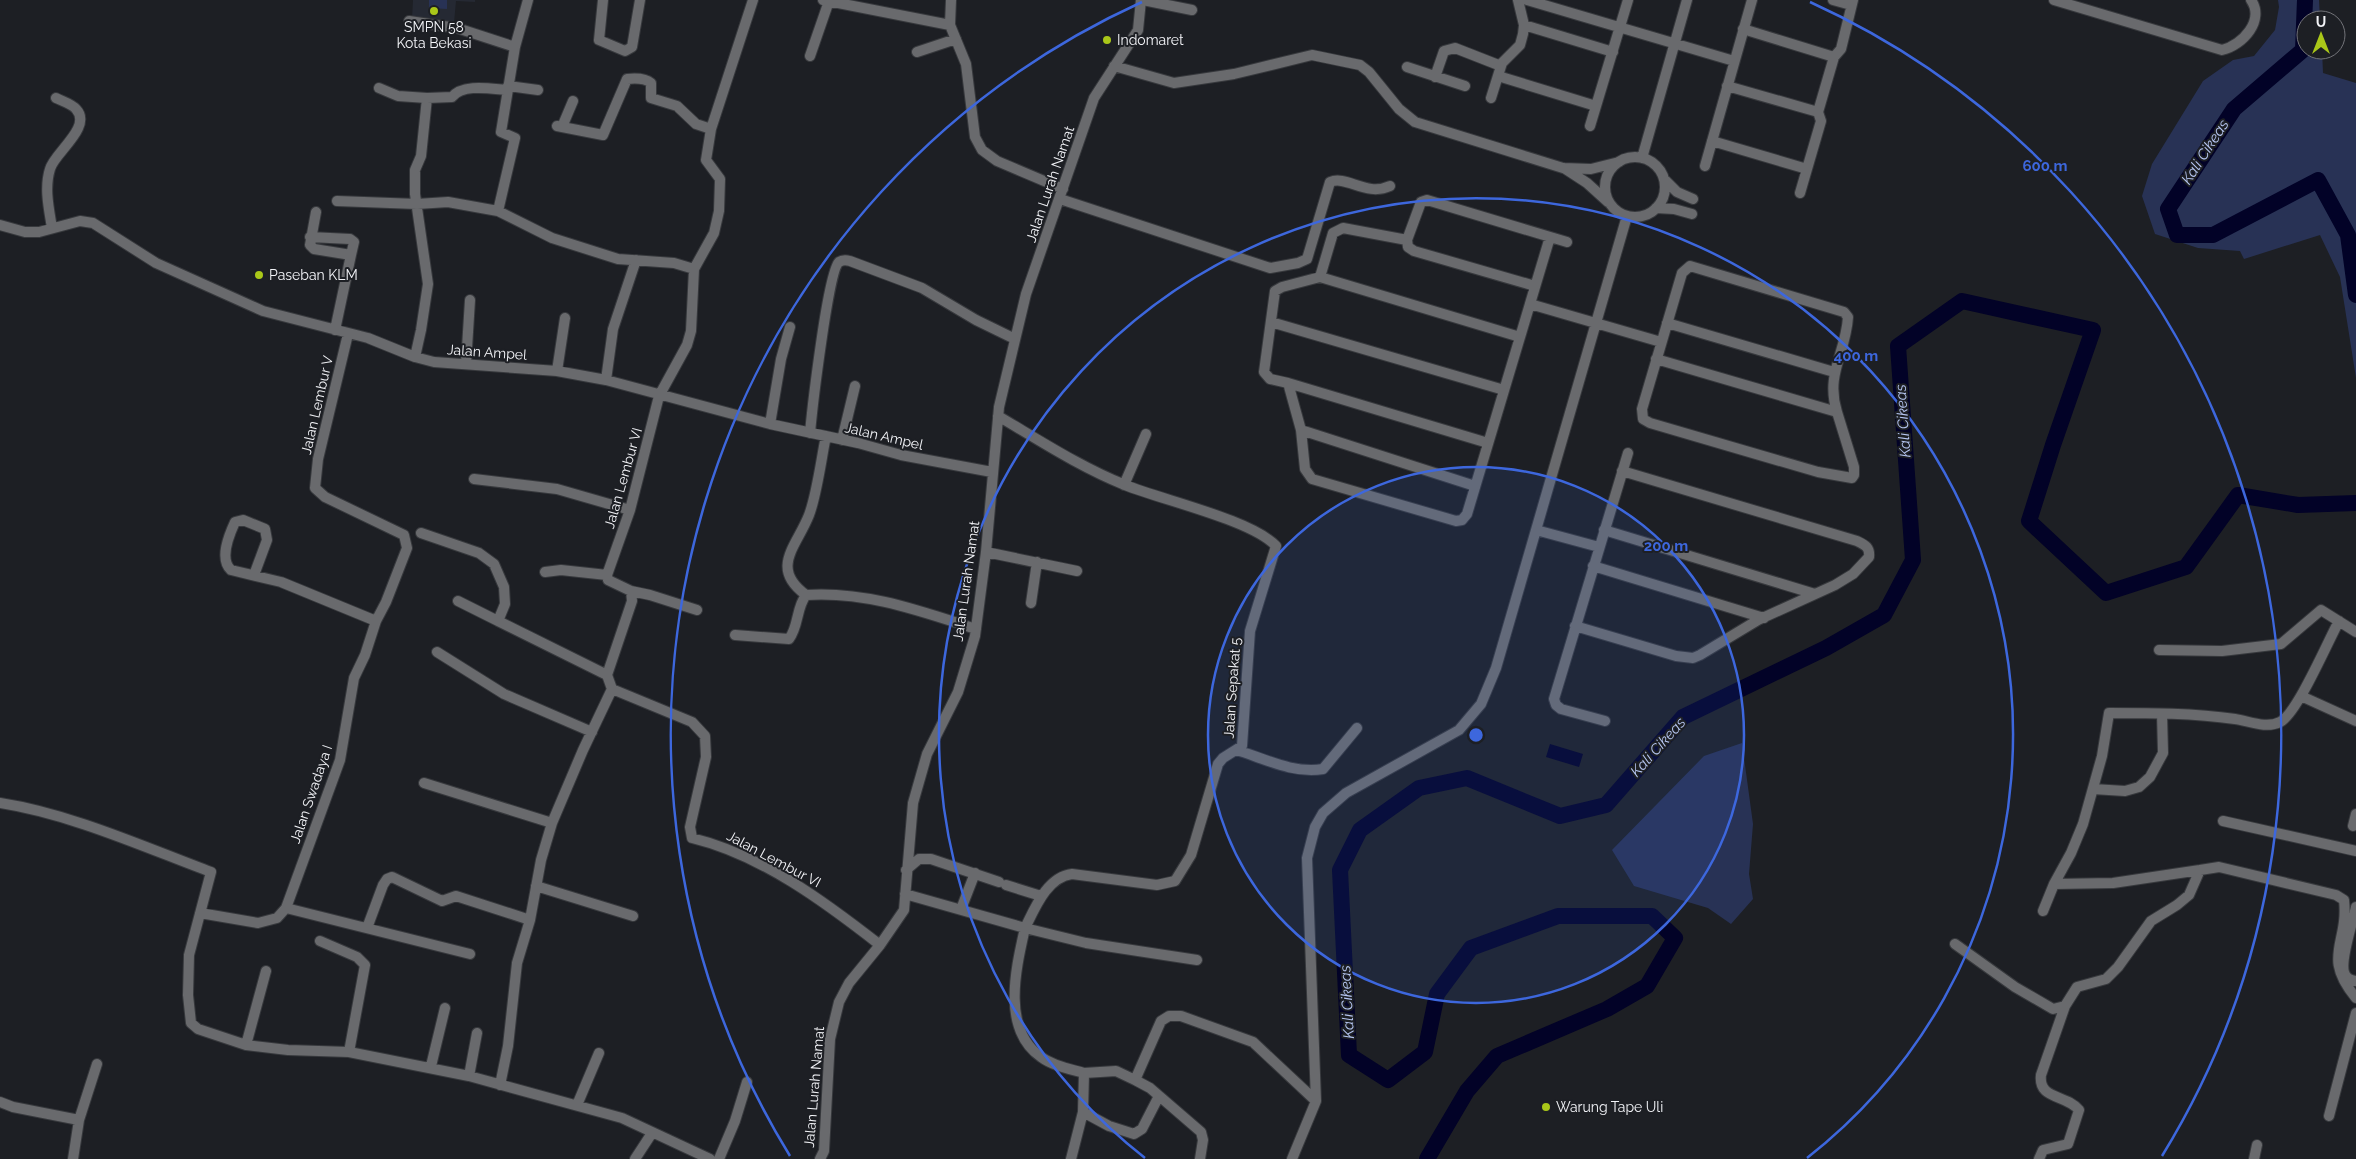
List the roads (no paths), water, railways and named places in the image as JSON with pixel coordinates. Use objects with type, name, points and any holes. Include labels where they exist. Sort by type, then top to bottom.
[{"type":"street","points":[[498,211],[514,138],[501,132],[514,46],[528,0]]},
{"type":"street","points":[[603,0],[599,40],[626,50],[632,47],[640,0]]},
{"type":"street","points":[[337,201],[418,204],[448,202],[498,211],[552,238],[618,259],[674,263],[694,269],[714,233],[719,211],[720,179],[706,160],[711,129],[753,0]]},
{"type":"street","points":[[810,56],[826,0],[950,25]]},
{"type":"street","points":[[951,0],[950,25],[966,64],[975,137],[982,150],[997,161],[1061,194],[1270,268],[1298,263],[1307,259],[1330,182],[1338,180],[1381,191],[1390,186]]},
{"type":"street","points":[[1142,0],[1192,10]]},
{"type":"street","name":"Jalan Lurah Namat","points":[[820,1159],[824,1151],[830,1039],[838,1002],[849,983],[880,945],[904,910],[913,803],[927,754],[958,692],[976,629],[986,552],[998,416],[1026,294],[1094,98],[1138,30],[1142,0]]},
{"type":"street","points":[[1491,98],[1500,71],[1520,45],[1524,25],[1518,0]]},
{"type":"street","points":[[1527,0],[1734,61]]},
{"type":"street","points":[[1590,126],[1628,0]]},
{"type":"street","points":[[1642,158],[1687,0]]},
{"type":"street","points":[[1705,166],[1752,0]]},
{"type":"street","points":[[1800,193],[1821,121],[1818,112],[1834,57],[1840,49],[1852,3],[1833,0]]},
{"type":"street","points":[[2054,0],[2080,4],[2222,50],[2232,48],[2252,26],[2256,15],[2256,8],[2251,0]]},
{"type":"street","points":[[409,21],[457,28],[514,46]]},
{"type":"street","points":[[1524,25],[1613,52]]},
{"type":"street","points":[[1743,30],[1834,57]]},
{"type":"street","points":[[917,52],[956,39]]},
{"type":"street","points":[[1435,76],[1444,51],[1447,48],[1454,48],[1500,71],[1596,106]]},
{"type":"street","points":[[1114,66],[1174,83],[1234,74],[1312,55],[1360,65],[1369,72],[1399,109],[1415,122],[1563,168],[1587,183],[1609,202],[1616,211],[1627,216],[1642,216],[1656,208],[1662,200],[1665,190],[1664,179]]},
{"type":"street","points":[[1406,68],[1465,86]]},
{"type":"street","points":[[573,102],[559,127],[603,135],[627,79],[647,80],[651,84],[651,98],[677,106],[696,124],[711,129]]},
{"type":"street","points":[[1727,86],[1818,112]]},
{"type":"street","points":[[379,88],[398,96],[427,98],[452,97],[455,93],[470,88],[538,90]]},
{"type":"street","points":[[52,228],[47,197],[50,168],[60,151],[77,134],[79,123],[78,112],[75,108],[56,98]]},
{"type":"street","points":[[415,357],[422,330],[428,284],[418,204],[415,194],[415,170],[421,156],[427,98]]},
{"type":"street","points":[[1712,141],[1807,169]]},
{"type":"street","points":[[1563,168],[1591,169],[1630,158],[1642,158],[1652,163],[1677,192],[1693,199]]},
{"type":"street","points":[[1609,202],[1605,191],[1606,180],[1611,169],[1620,162]]},
{"type":"street","points":[[1535,286],[1414,251],[1408,247],[1407,240],[1417,208],[1421,202],[1427,200],[1567,242]]},
{"type":"street","points":[[1656,208],[1674,209],[1692,214]]},
{"type":"street","points":[[316,212],[310,245],[314,249],[351,255]]},
{"type":"street","points":[[1292,1159],[1316,1101],[1307,858],[1314,827],[1323,813],[1346,793],[1459,730],[1481,704],[1496,668],[1627,216]]},
{"type":"street","name":"Jalan Ampel","points":[[0,225],[26,232],[39,232],[80,221],[93,224],[156,263],[263,311],[368,338],[415,357],[434,362],[556,371],[606,380],[770,424],[901,455],[992,472]]},
{"type":"street","points":[[1320,277],[1333,233],[1338,229],[1343,228],[1407,240]]},
{"type":"street","points":[[310,237],[350,239],[354,242],[335,330]]},
{"type":"street","points":[[1288,383],[1301,430],[1306,469],[1312,479],[1456,521],[1462,520],[1466,514],[1475,486],[1550,237]]},
{"type":"street","points":[[606,380],[613,328],[636,260]]},
{"type":"street","points":[[810,433],[813,396],[832,283],[840,261],[850,261],[915,285],[993,329],[1015,339]]},
{"type":"street","points":[[1692,266],[1844,312],[1848,317],[1848,325],[1834,372],[1833,398],[1854,467],[1852,478],[1782,462],[1647,422],[1642,418],[1642,409],[1667,323],[1682,273],[1686,267],[1692,266]]},
{"type":"street","name":"Jalan Lembur VI","points":[[607,575],[630,510],[660,396],[687,345],[691,331],[694,269]]},
{"type":"street","points":[[1488,443],[1270,379],[1264,372],[1275,290],[1282,286],[1320,277],[1520,337]]},
{"type":"street","points":[[466,364],[470,300]]},
{"type":"street","points":[[1530,304],[1661,342]]},
{"type":"street","points":[[556,371],[565,318]]},
{"type":"street","points":[[1271,322],[1504,390]]},
{"type":"street","points":[[1667,323],[1834,372]]},
{"type":"street","points":[[770,424],[781,359],[790,328]]},
{"type":"street","name":"Jalan Lembur V","points":[[315,484],[318,459],[348,334]]},
{"type":"street","points":[[1656,359],[1837,412]]},
{"type":"street","points":[[842,440],[854,386]]},
{"type":"street","name":"Jalan Sepakat 5","points":[[998,416],[1072,459],[1124,485],[1222,518],[1267,537],[1276,546],[1250,631],[1242,746],[1223,758],[1218,764],[1191,855],[1175,881],[1157,885],[1072,874],[1063,875],[1041,896],[1025,928],[1017,972],[1015,1010],[1019,1033],[1028,1046],[1041,1058],[1058,1066],[1084,1073],[1116,1071],[1150,1088],[1201,1132],[1203,1140],[1200,1159]]},
{"type":"street","points":[[1301,430],[1475,486]]},
{"type":"street","points":[[1124,485],[1146,434]]},
{"type":"street","points":[[826,436],[809,515],[793,544],[788,561],[789,576],[793,585],[806,595],[827,593],[877,599],[908,606],[976,629]]},
{"type":"street","points":[[1605,721],[1561,709],[1556,705],[1554,699],[1598,547],[1628,454]]},
{"type":"street","points":[[1575,626],[1676,656],[1693,658],[1764,618],[1835,585],[1858,570],[1869,557],[1870,551],[1866,546],[1850,538],[1622,471]]},
{"type":"street","points":[[474,478],[557,489],[630,510]]},
{"type":"street","name":"Jalan Swadaya I","points":[[286,908],[340,760],[354,678],[365,655],[376,621],[386,602],[407,548],[404,535],[325,497],[318,492],[315,484]]},
{"type":"street","points":[[254,575],[267,540],[265,529],[243,520],[235,522],[226,553],[226,566],[231,570],[281,582],[376,621]]},
{"type":"street","points":[[1536,530],[1598,547]]},
{"type":"street","points":[[1604,530],[1814,594]]},
{"type":"street","points":[[422,533],[479,553],[494,564],[504,588],[505,604],[498,621]]},
{"type":"street","points":[[986,552],[1077,571]]},
{"type":"street","points":[[1031,603],[1037,562]]},
{"type":"street","points":[[1593,566],[1764,618]]},
{"type":"street","points":[[545,572],[561,570],[607,575],[608,580],[631,591],[697,610]]},
{"type":"street","points":[[500,1085],[508,1046],[517,963],[530,920],[536,886],[552,823],[612,689],[608,675],[632,601],[631,591]]},
{"type":"street","points":[[735,635],[789,639],[793,634],[801,602],[806,595]]},
{"type":"street","points":[[458,601],[608,675]]},
{"type":"street","points":[[2159,650],[2222,651],[2281,644],[2319,611],[2324,611],[2356,632]]},
{"type":"street","points":[[2043,911],[2054,884],[2071,853],[2093,789],[2105,745],[2109,713],[2221,717],[2271,725],[2280,722],[2287,717],[2301,696],[2339,621]]},
{"type":"street","points":[[437,652],[504,694],[592,732]]},
{"type":"street","name":"Jalan Lembur VI","points":[[612,689],[692,722],[706,736],[706,757],[690,827],[692,838],[718,844],[817,897],[880,945]]},
{"type":"street","points":[[2301,696],[2356,721]]},
{"type":"street","points":[[2093,789],[2125,791],[2138,787],[2150,776],[2163,753],[2162,714]]},
{"type":"street","points":[[1237,750],[1308,772],[1322,769],[1357,728]]},
{"type":"street","points":[[424,783],[552,823]]},
{"type":"street","points":[[0,803],[22,806],[65,818],[211,872],[189,955],[188,995],[191,1024],[198,1029],[246,1045],[288,1050],[350,1052],[430,1066],[578,1104],[622,1118],[710,1159]]},
{"type":"street","points":[[2353,826],[2356,814]]},
{"type":"street","points":[[2222,821],[2356,851]]},
{"type":"street","points":[[906,870],[918,859],[925,858],[1041,896]]},
{"type":"street","points":[[2054,884],[2113,882],[2219,867],[2336,895],[2344,900],[2338,969],[2342,980],[2356,998]]},
{"type":"street","points":[[2039,1159],[2044,1150],[2068,1144],[2078,1119],[2079,1110],[2076,1105],[2044,1091],[2040,1083],[2040,1074],[2065,1006],[2077,987],[2106,979],[2112,973],[2150,921],[2177,905],[2189,894],[2200,870]]},
{"type":"street","points":[[963,904],[975,873]]},
{"type":"street","points":[[367,928],[383,885],[387,879],[392,877],[442,901],[454,896],[530,920]]},
{"type":"street","points":[[536,886],[633,916]]},
{"type":"street","points":[[905,894],[1086,943],[1197,960]]},
{"type":"street","points":[[2356,907],[2344,963],[2344,974],[2348,979],[2356,981]]},
{"type":"street","points":[[200,913],[258,924],[277,918],[286,908],[470,954]]},
{"type":"street","points":[[320,941],[357,957],[365,965],[350,1052]]},
{"type":"street","points":[[1955,944],[2015,987],[2053,1009],[2065,1006]]},
{"type":"street","points":[[246,1045],[266,970]]},
{"type":"street","points":[[430,1066],[445,1008]]},
{"type":"street","points":[[2329,1116],[2345,1061],[2356,1013]]},
{"type":"street","points":[[1135,1080],[1161,1021],[1169,1016],[1181,1016],[1253,1042],[1316,1101]]},
{"type":"street","points":[[468,1076],[477,1034]]},
{"type":"street","points":[[578,1104],[599,1053]]},
{"type":"street","points":[[74,1159],[79,1120],[98,1064]]},
{"type":"street","points":[[1071,1159],[1083,1112],[1084,1073]]},
{"type":"street","points":[[719,1159],[735,1120],[747,1082]]},
{"type":"street","points":[[1083,1112],[1109,1126],[1134,1134],[1142,1129],[1159,1096]]},
{"type":"street","points":[[0,1102],[13,1107],[79,1120]]},
{"type":"street","points":[[635,1159],[652,1133]]},
{"type":"street","points":[[2254,1159],[2257,1145]]},
{"type":"waterway","name":"Kali Cikeas","points":[[2305,0],[2303,50],[2234,109],[2168,209],[2177,235],[2213,235],[2318,180],[2348,235],[2356,295]]},
{"type":"waterway","name":"Kali Cikeas","points":[[1427,1159],[1467,1091],[1497,1056],[1607,1009],[1647,986],[1675,938],[1652,916],[1558,916],[1471,948],[1437,994],[1425,1052],[1388,1080],[1349,1055],[1340,870],[1360,830],[1419,788],[1467,778],[1560,816],[1606,805],[1683,717],[1826,648],[1884,615],[1913,560],[1898,346],[1962,301],[2093,330],[2029,521],[2106,593],[2186,567],[2238,495],[2298,505],[2356,503]]},
{"type":"place","name":"SMPN 58 Kota Bekasi","points":[[434,11]]},
{"type":"place","name":"Indomaret","points":[[1107,40]]},
{"type":"place","name":"Paseban KLM","points":[[259,275]]},
{"type":"place","name":"Warung Tape Uli","points":[[1546,1107]]}]
